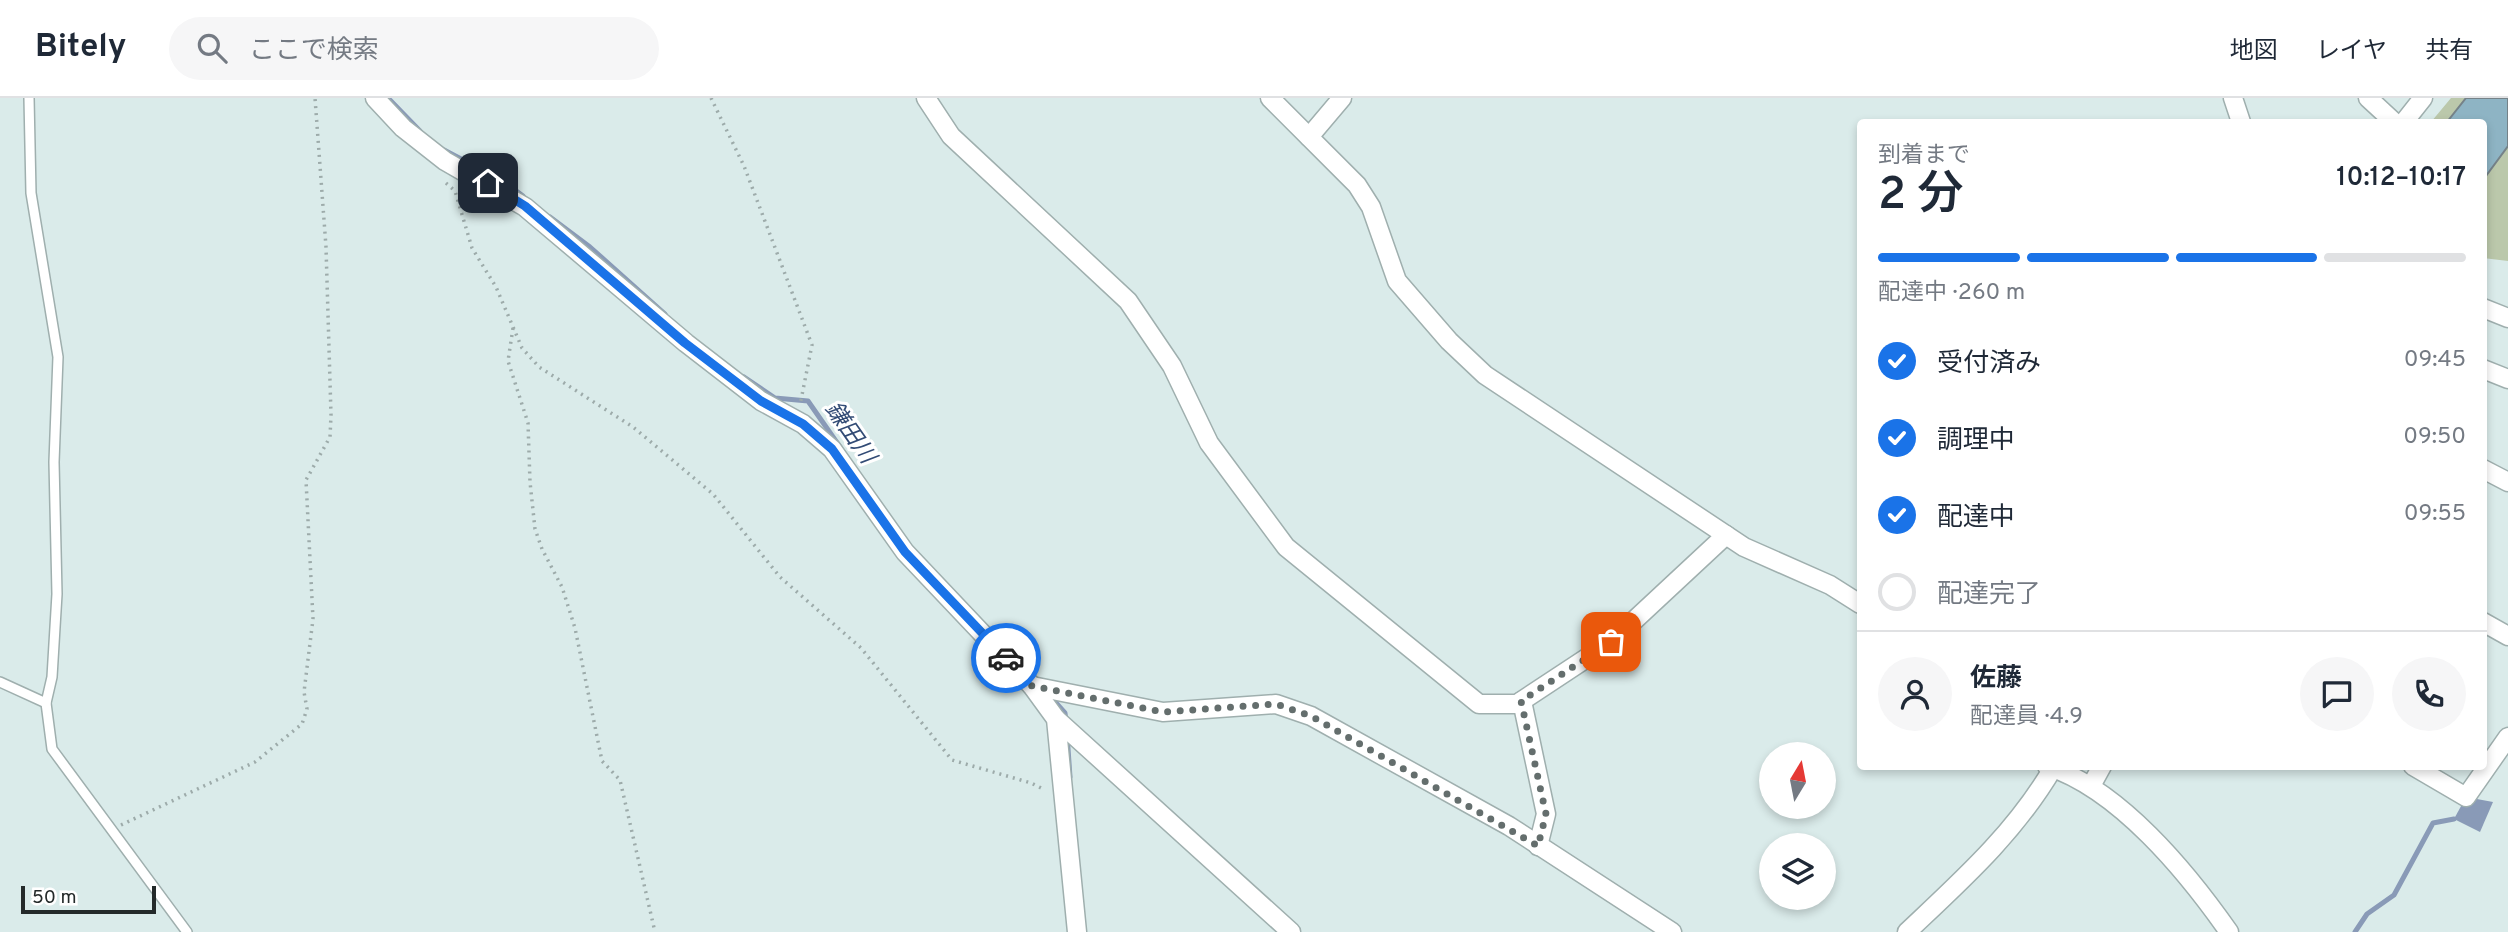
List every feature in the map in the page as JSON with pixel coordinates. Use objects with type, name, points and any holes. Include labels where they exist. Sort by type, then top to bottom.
[{"type":"street","points":[[375,98],[402,128],[438,156],[525,206],[685,343],[761,401],[797,421],[832,449],[905,552],[1032,686],[1056,719],[1291,932]]},
{"type":"street","points":[[926,98],[951,136],[1128,301],[1172,366],[1209,443],[1286,547],[1479,704],[1517,704],[1611,642],[1726,535]]},
{"type":"street","points":[[1270,98],[1357,185],[1371,207],[1397,281],[1449,341],[1485,375],[1744,547],[1830,585],[1857,602]]},
{"type":"street","points":[[1309,137],[1342,98]]},
{"type":"street","points":[[2233,98],[2240,119]]},
{"type":"street","points":[[2368,98],[2391,119]]},
{"type":"street","points":[[2406,119],[2423,98]]},
{"type":"street","points":[[2487,309],[2508,318]]},
{"type":"street","points":[[2487,371],[2508,379]]},
{"type":"street","points":[[2487,471],[2508,482]]},
{"type":"street","points":[[2487,624],[2508,636]]},
{"type":"street","points":[[1032,686],[1163,712],[1276,704],[1311,716],[1538,846],[1672,932]]},
{"type":"street","points":[[1521,701],[1546,814],[1538,846]]},
{"type":"street","points":[[1056,719],[1077,932]]},
{"type":"street","points":[[2487,767],[2508,737]]},
{"type":"street","points":[[1907,932],[1989,855],[2033,803],[2049,770]]},
{"type":"street","points":[[2056,770],[2091,786],[2148,836],[2203,895],[2229,932]]},
{"type":"street","points":[[2091,786],[2100,770]]},
{"type":"street","points":[[2420,770],[2466,797],[2485,770]]},
{"type":"lane","points":[[29,98],[31,193],[58,357],[54,462],[57,594],[52,677],[46,703],[52,749],[187,932]]},
{"type":"lane","points":[[0,682],[46,703]]},
{"type":"path","points":[[113,829],[255,762],[302,724],[307,709],[304,692],[313,619],[306,480],[330,437],[331,415],[326,247],[316,98]]},
{"type":"path","points":[[711,98],[744,166],[812,345],[797,421]]},
{"type":"path","points":[[443,181],[455,191],[472,248],[495,287],[522,348],[539,366],[633,426],[713,494],[780,577],[861,648],[952,760],[1031,783],[1063,799]]},
{"type":"path","points":[[513,326],[508,361],[528,423],[530,482],[536,529],[542,549],[562,587],[575,628],[602,761],[620,780],[654,932]]},
{"type":"green space","points":[[2451,98],[2508,98],[2508,261],[2487,258],[2487,119],[2434,119]]},
{"type":"water","points":[[2466,797],[2493,802],[2480,832],[2454,819]]},
{"type":"building","points":[[2466,98],[2508,98],[2508,146],[2487,175],[2487,119],[2449,119]]},
{"type":"waterway","name":"鎌田川","points":[[388,98],[420,131]]},
{"type":"waterway","name":"鎌田川","points":[[444,150],[503,181],[523,196]]},
{"type":"waterway","name":"鎌田川","points":[[550,217],[590,247],[665,314]]},
{"type":"waterway","name":"鎌田川","points":[[744,377],[775,398],[808,401],[840,447]]},
{"type":"waterway","name":"鎌田川","points":[[1049,695],[1065,713],[1066,721]]},
{"type":"waterway","name":"鎌田川","points":[[1067,734],[1070,777]]},
{"type":"waterway","points":[[2355,932],[2367,914],[2394,895],[2433,823],[2454,819]]},
{"type":"way so far","points":[[1006,658],[1032,686],[1163,712],[1276,704],[1311,716],[1509,826],[1538,846],[1546,814],[1521,701],[1611,642]]},
{"type":"route","points":[[488,183],[525,206],[685,343],[761,401],[803,424],[832,449],[905,552],[1006,658]]}]
